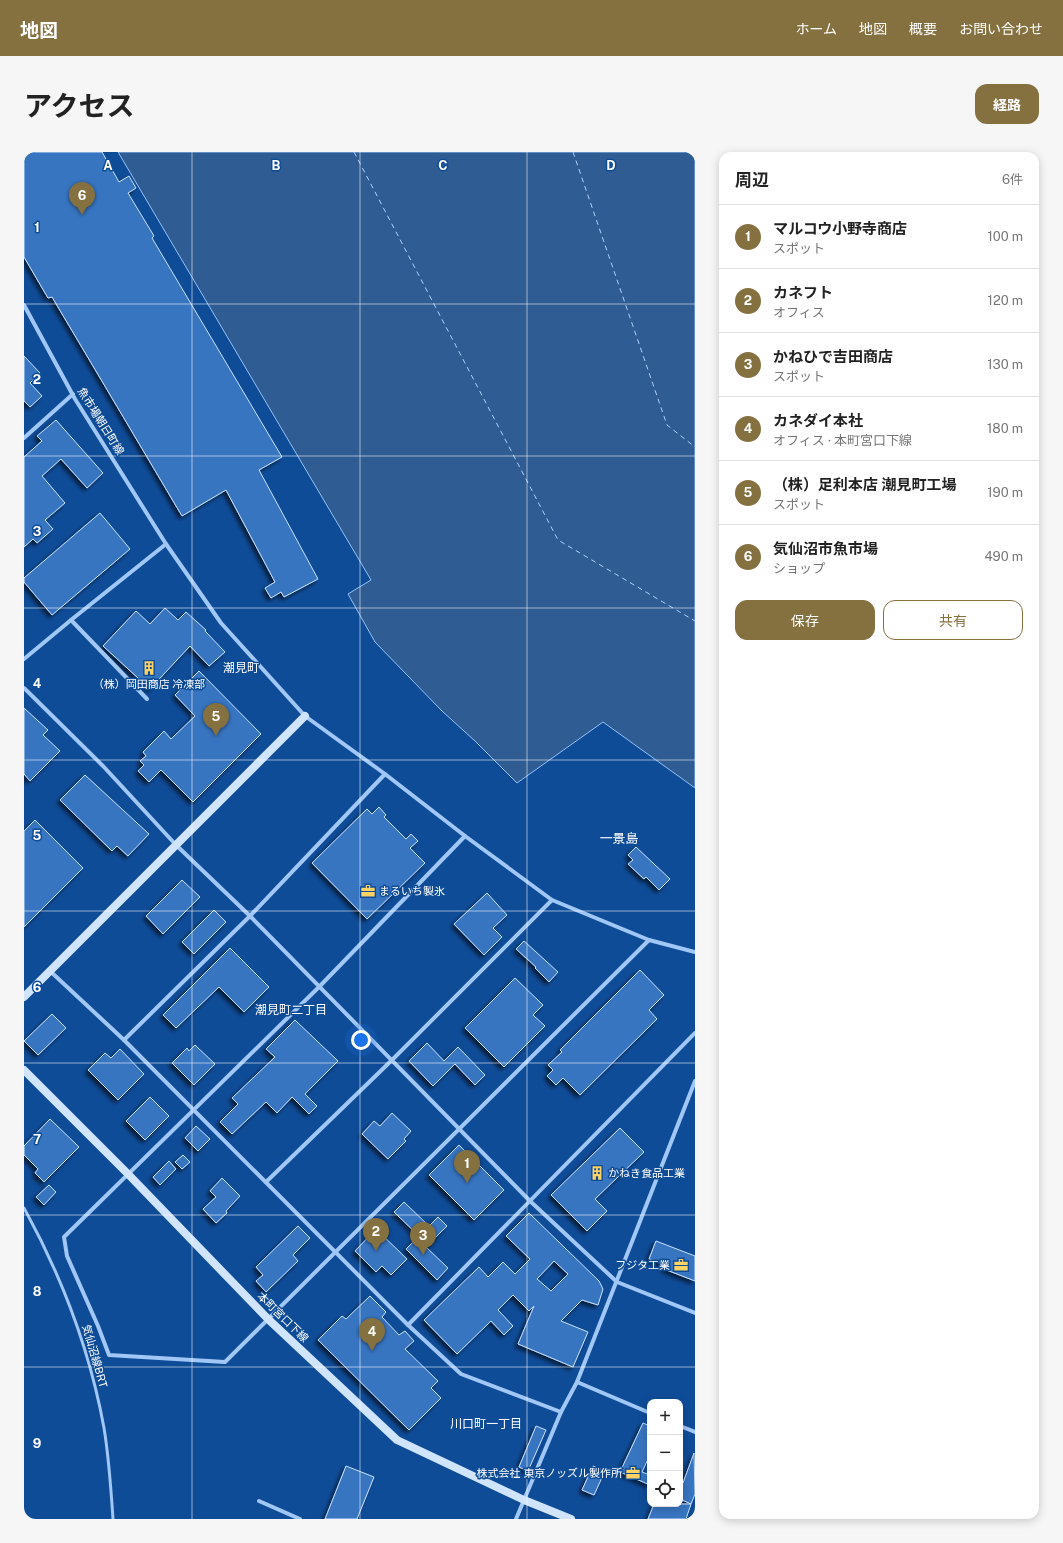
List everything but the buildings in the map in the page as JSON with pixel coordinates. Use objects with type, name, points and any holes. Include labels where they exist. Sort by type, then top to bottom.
[{"type":"street","name":"魚市場朝日町線","points":[[25,308],[73,394],[166,544],[221,623],[305,716],[385,774],[465,836],[552,900],[649,940],[695,952]]},
{"type":"street","points":[[24,438],[73,394]]},
{"type":"street","points":[[24,659],[166,544]]},
{"type":"street","points":[[71,620],[147,699]]},
{"type":"street","points":[[24,688],[103,766],[176,845],[250,916],[530,1201],[617,1282],[695,1312]]},
{"type":"street","points":[[24,997],[305,716]]},
{"type":"street","points":[[124,1040],[250,916],[385,774]]},
{"type":"street","points":[[465,836],[319,987],[64,1237],[67,1256],[109,1355],[225,1362],[649,940]]},
{"type":"street","points":[[266,1182],[392,1060],[552,900]]},
{"type":"street","points":[[50,971],[124,1040],[408,1325],[461,1374],[561,1412]]},
{"type":"street","points":[[408,1325],[695,1033]]},
{"type":"street","name":"本町宮口下線","points":[[24,1070],[128,1174],[268,1319],[397,1440],[524,1500],[571,1519]]},
{"type":"street","points":[[516,1519],[561,1412],[576,1382],[617,1282],[695,1081]]},
{"type":"street","points":[[576,1382],[647,1412]]},
{"type":"street","points":[[683,1427],[695,1432]]},
{"type":"street","points":[[259,1501],[300,1519]]},
{"type":"lane","name":"気仙沼線BRT","points":[[24,1208],[50,1259],[64,1293],[96,1391],[104,1428],[113,1519]]},
{"type":"water","points":[[118,152],[695,152],[695,788],[603,722],[517,783],[475,741],[442,711],[375,642],[348,594],[371,580]]},
{"type":"ferry route","points":[[354,152],[558,540],[695,621]]},
{"type":"ferry route","points":[[573,152],[667,425],[695,447]]},
{"type":"place","name":"気仙沼市魚市場","points":[[82,215]]},
{"type":"place","name":"（株）岡田商店 冷凍部","points":[[149,668]]},
{"type":"place","name":"（株）足利本店 潮見町工場","points":[[216,736]]},
{"type":"place","name":"まるいち製氷","points":[[368,891]]},
{"type":"place","name":"かねき食品工業","points":[[597,1173]]},
{"type":"place","name":"マルコウ小野寺商店","points":[[467,1183]]},
{"type":"place","name":"カネフト","points":[[376,1251]]},
{"type":"place","name":"かねひで吉田商店","points":[[423,1255]]},
{"type":"place","name":"フジタ工業","points":[[681,1265]]},
{"type":"place","name":"カネダイ本社","points":[[372,1351]]},
{"type":"place","name":"株式会社 東京ノッズル製作所","points":[[633,1473]]},
{"type":"district","name":"潮見町","points":[[241,668]]},
{"type":"district","name":"一景島","points":[[619,838]]},
{"type":"district","name":"潮見町二丁目","points":[[291,1010]]},
{"type":"district","name":"川口町一丁目","points":[[486,1424]]}]
